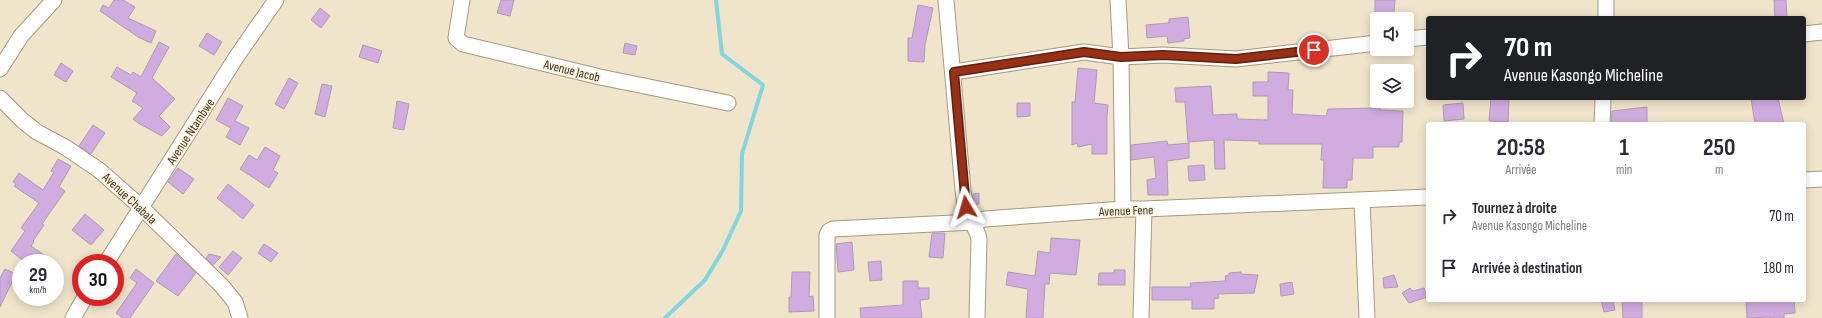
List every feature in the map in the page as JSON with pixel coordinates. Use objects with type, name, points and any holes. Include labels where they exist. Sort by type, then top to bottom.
[{"type":"street","points":[[0,69],[21,36],[54,0]]},
{"type":"street","name":"Avenue Ntambwe","points":[[112,254],[237,56],[276,0]]},
{"type":"street","name":"Avenue Jacob","points":[[462,0],[456,38],[463,44],[600,77],[728,103]]},
{"type":"street","points":[[946,0],[954,72],[963,190],[966,207],[977,230],[978,239],[976,318]]},
{"type":"street","points":[[1118,0],[1121,57],[1123,209]]},
{"type":"street","points":[[1606,0],[1606,16]]},
{"type":"street","points":[[1806,34],[1822,32]]},
{"type":"street","points":[[1414,38],[1426,37]]},
{"type":"street","points":[[954,72],[1077,53],[1091,53],[1121,57],[1163,55],[1236,59],[1370,44]]},
{"type":"street","name":"Avenue Chabala","points":[[0,98],[23,121],[37,132],[65,147],[99,170],[141,207],[221,285],[235,302],[240,318]]},
{"type":"street","points":[[1602,122],[1603,100]]},
{"type":"street","points":[[1806,180],[1822,179]]},
{"type":"street","name":"Avenue Fene","points":[[827,318],[827,235],[829,231],[833,229],[973,222],[985,219],[1123,209],[1144,210],[1426,197]]},
{"type":"street","points":[[1362,200],[1367,318]]},
{"type":"street","points":[[1141,318],[1144,210]]},
{"type":"street","points":[[73,318],[80,306]]},
{"type":"building","points":[[114,0],[123,0],[135,7],[128,18],[156,31],[151,43],[138,37],[100,11],[103,5],[109,8]]},
{"type":"building","points":[[501,0],[514,0],[510,16],[497,13]]},
{"type":"building","points":[[1375,0],[1395,0],[1394,12],[1375,12]]},
{"type":"building","points":[[1774,0],[1786,0],[1787,16],[1775,16]]},
{"type":"building","points":[[918,5],[933,8],[925,45],[924,62],[908,61],[908,38],[912,38]]},
{"type":"building","points":[[320,8],[330,16],[321,28],[311,20]]},
{"type":"building","points":[[1188,17],[1190,38],[1184,39],[1184,41],[1168,43],[1167,36],[1147,38],[1146,25],[1169,23],[1169,19]]},
{"type":"building","points":[[207,33],[222,42],[214,55],[199,46]]},
{"type":"building","points":[[159,42],[169,47],[152,78],[175,99],[159,116],[170,127],[162,136],[133,119],[143,108],[132,101],[137,93],[111,77],[117,67],[131,75],[133,72],[141,77]]},
{"type":"building","points":[[625,43],[637,46],[635,55],[623,53]]},
{"type":"building","points":[[363,45],[382,51],[378,63],[359,57]]},
{"type":"building","points":[[61,63],[73,71],[66,82],[54,75]]},
{"type":"building","points":[[1078,68],[1097,70],[1094,103],[1108,105],[1107,154],[1092,154],[1092,144],[1078,147],[1077,143],[1072,145],[1072,102],[1075,102]]},
{"type":"building","points":[[1268,72],[1289,73],[1288,90],[1293,90],[1292,114],[1326,116],[1328,109],[1380,108],[1380,110],[1403,111],[1402,142],[1399,142],[1399,147],[1373,147],[1373,158],[1353,158],[1352,180],[1347,180],[1347,188],[1323,188],[1324,160],[1321,160],[1322,144],[1259,144],[1259,141],[1224,140],[1225,169],[1215,169],[1214,140],[1188,142],[1185,102],[1176,102],[1175,88],[1211,86],[1213,115],[1237,114],[1237,119],[1268,120],[1268,96],[1253,96],[1253,82],[1268,82]]},
{"type":"building","points":[[289,78],[298,83],[284,109],[275,104]]},
{"type":"building","points":[[322,84],[332,86],[325,117],[315,114]]},
{"type":"building","points":[[228,98],[243,106],[235,121],[249,128],[240,145],[226,137],[231,128],[216,120]]},
{"type":"building","points":[[1491,100],[1509,100],[1508,122],[1489,121]]},
{"type":"building","points":[[1751,100],[1778,100],[1784,122],[1755,122]]},
{"type":"building","points":[[397,101],[409,104],[404,130],[393,128]]},
{"type":"building","points":[[1017,103],[1030,103],[1030,116],[1017,117]]},
{"type":"building","points":[[1463,103],[1464,119],[1444,121],[1443,105]]},
{"type":"building","points":[[1647,107],[1647,122],[1611,122],[1612,111]]},
{"type":"building","points":[[93,125],[105,133],[91,154],[79,146]]},
{"type":"building","points":[[1167,141],[1168,145],[1189,143],[1189,158],[1167,161],[1168,195],[1148,195],[1147,180],[1156,178],[1154,157],[1131,160],[1131,145]]},
{"type":"building","points":[[265,147],[280,156],[273,170],[278,173],[269,188],[240,169],[249,155],[257,160]]},
{"type":"building","points":[[58,159],[71,166],[59,187],[65,191],[42,224],[44,225],[31,246],[43,254],[15,254],[11,251],[25,231],[21,228],[39,203],[14,186],[16,184],[13,182],[19,173],[43,190],[54,172],[51,171]]},
{"type":"building","points":[[1204,165],[1205,180],[1189,181],[1188,166]]},
{"type":"building","points":[[178,168],[194,179],[183,194],[168,182]]},
{"type":"building","points":[[228,184],[254,205],[243,219],[217,198]]},
{"type":"building","points":[[979,193],[979,204],[974,205],[973,194]]},
{"type":"building","points":[[85,214],[104,230],[91,245],[72,230]]},
{"type":"building","points":[[932,233],[945,233],[943,258],[929,257]]},
{"type":"building","points":[[1051,238],[1080,240],[1076,275],[1050,273],[1049,284],[1045,284],[1043,318],[1026,318],[1028,289],[1006,285],[1008,272],[1035,276],[1038,251],[1050,253]]},
{"type":"building","points":[[852,242],[854,270],[838,272],[836,244]]},
{"type":"building","points":[[264,244],[278,253],[271,262],[258,253]]},
{"type":"building","points":[[233,251],[242,258],[228,275],[219,267]]},
{"type":"building","points":[[176,254],[196,273],[178,296],[156,281]]},
{"type":"building","points":[[209,254],[221,257],[213,265],[206,258]]},
{"type":"building","points":[[881,261],[882,280],[870,281],[868,262]]},
{"type":"building","points":[[5,269],[12,272],[12,282],[0,307],[0,278]]},
{"type":"building","points":[[136,269],[154,283],[130,318],[123,318],[116,313],[121,306],[124,306],[124,302],[137,283],[130,278]]},
{"type":"building","points":[[1114,270],[1125,270],[1125,285],[1098,285],[1099,273],[1114,273]]},
{"type":"building","points":[[792,272],[810,272],[809,297],[813,296],[814,311],[789,312]]},
{"type":"building","points":[[1241,272],[1241,274],[1258,275],[1254,293],[1218,294],[1219,298],[1214,299],[1214,309],[1192,309],[1192,300],[1152,300],[1152,287],[1191,287],[1190,283],[1226,281],[1225,276],[1229,275],[1229,273]]},
{"type":"building","points":[[1394,275],[1398,287],[1384,288],[1383,278]]},
{"type":"building","points":[[903,281],[918,281],[918,288],[929,288],[929,299],[920,300],[922,318],[861,318],[860,308],[903,305]]},
{"type":"building","points":[[1292,282],[1294,294],[1281,296],[1280,284]]},
{"type":"building","points":[[1410,288],[1413,291],[1424,288],[1426,297],[1409,303],[1402,293]]},
{"type":"building","points":[[1602,302],[1613,302],[1615,310],[1604,312]]},
{"type":"building","points":[[1622,302],[1642,302],[1642,318],[1623,318]]},
{"type":"building","points":[[1746,302],[1794,302],[1795,313],[1784,314],[1784,318],[1747,318]]},
{"type":"waterway","points":[[665,318],[705,280],[723,250],[741,211],[742,154],[763,85],[722,54],[716,0]]},
{"type":"route","points":[[966,207],[963,190],[954,72],[1084,52],[1121,57],[1163,55],[1236,59],[1314,50]]}]
